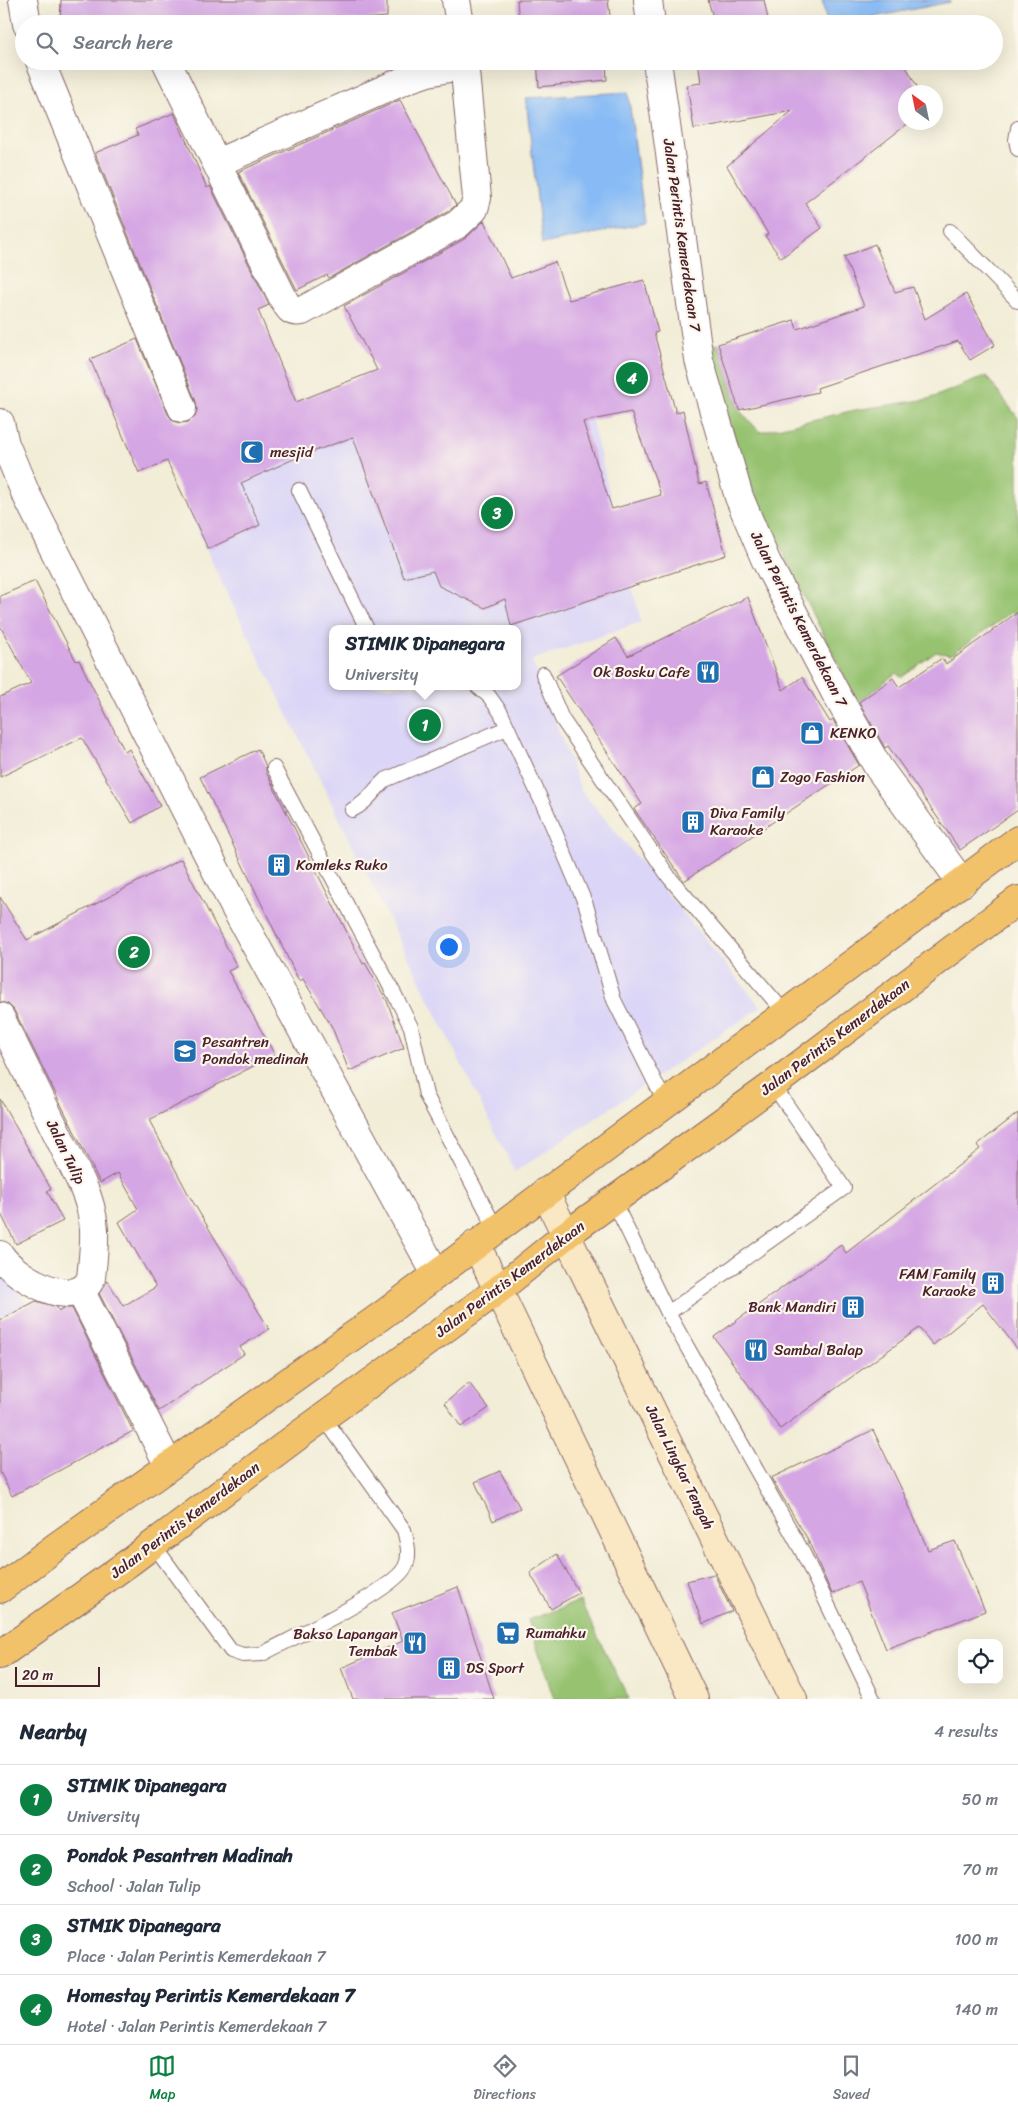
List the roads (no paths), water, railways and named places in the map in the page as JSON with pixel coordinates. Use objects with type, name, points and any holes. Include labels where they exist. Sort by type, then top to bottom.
[{"type":"highway","points":[[0,1588],[326,1356],[1018,840]]},
{"type":"highway","name":"Jalan Perintis Kemerdekaan","points":[[0,1655],[498,1290],[566,1235],[773,1085],[1018,900]]},
{"type":"main road","name":"Jalan Lingkar Tengah","points":[[545,1192],[793,1699]]},
{"type":"main road","points":[[486,1236],[498,1290],[694,1699]]},
{"type":"street","points":[[23,0],[26,15]]},
{"type":"street","points":[[456,0],[458,15]]},
{"type":"street","points":[[648,0],[650,15]]},
{"type":"street","points":[[44,70],[182,408]]},
{"type":"street","points":[[170,70],[284,300],[292,312],[302,311],[458,224],[474,209],[477,198],[465,70]]},
{"type":"street","points":[[217,163],[410,78],[436,70]]},
{"type":"street","name":"Jalan Perintis Kemerdekaan 7","points":[[658,70],[699,360],[739,497],[766,561],[834,692],[878,767],[962,883]]},
{"type":"street","points":[[0,423],[5,444],[25,492],[233,904],[436,1274]]},
{"type":"street","name":"Jalan Tulip","points":[[0,1017],[90,1203],[94,1222],[91,1278],[88,1286],[81,1292]]},
{"type":"street","points":[[0,1254],[6,1265],[26,1279],[71,1295],[81,1292],[169,1466]]},
{"type":"lane","points":[[1018,128],[1016,140],[1018,148]]},
{"type":"lane","points":[[950,231],[1018,301]]},
{"type":"lane","points":[[299,490],[365,625]]},
{"type":"lane","points":[[543,674],[562,719],[669,877],[786,1013]]},
{"type":"lane","points":[[482,690],[489,696],[507,728],[547,813],[586,905],[614,1000],[665,1102]]},
{"type":"lane","points":[[352,810],[366,803],[374,789],[385,780],[507,728]]},
{"type":"lane","points":[[274,768],[411,1027],[426,1095],[486,1236]]},
{"type":"lane","points":[[668,1313],[844,1188],[773,1085]]},
{"type":"lane","points":[[613,1200],[668,1313],[802,1551],[873,1699]]},
{"type":"lane","points":[[153,1544],[231,1651],[243,1655],[262,1654],[389,1586],[405,1567],[409,1550],[404,1530],[324,1418]]},
{"type":"water","points":[[822,0],[950,0],[950,2],[884,15],[825,15]]},
{"type":"water","points":[[628,92],[645,223],[542,244],[526,98]]},
{"type":"place","name":"Homestay Perintis Kemerdekaan 7","points":[[632,378]]},
{"type":"place","name":"mesjid","points":[[252,452]]},
{"type":"place","name":"STMIK Dipanegara","points":[[497,513]]},
{"type":"place","name":"Ok Bosku Cafe","points":[[708,672]]},
{"type":"place","name":"STIMIK Dipanegara","points":[[425,725]]},
{"type":"place","name":"KENKO","points":[[812,733]]},
{"type":"place","name":"Zogo Fashion","points":[[763,777]]},
{"type":"place","name":"Diva Family Karaoke","points":[[693,822]]},
{"type":"place","name":"Komleks Ruko","points":[[279,865]]},
{"type":"place","name":"Pondok Pesantren Madinah","points":[[134,952]]},
{"type":"place","name":"Pesantren Pondok medinah","points":[[185,1051]]},
{"type":"place","name":"FAM Family Karaoke","points":[[993,1283]]},
{"type":"place","name":"Bank Mandiri","points":[[853,1307]]},
{"type":"place","name":"Sambal Balap","points":[[756,1350]]},
{"type":"place","name":"Rumahku","points":[[508,1633]]},
{"type":"place","name":"Bakso Lapangan Tembak","points":[[415,1643]]},
{"type":"place","name":"DS Sport","points":[[449,1668]]}]
